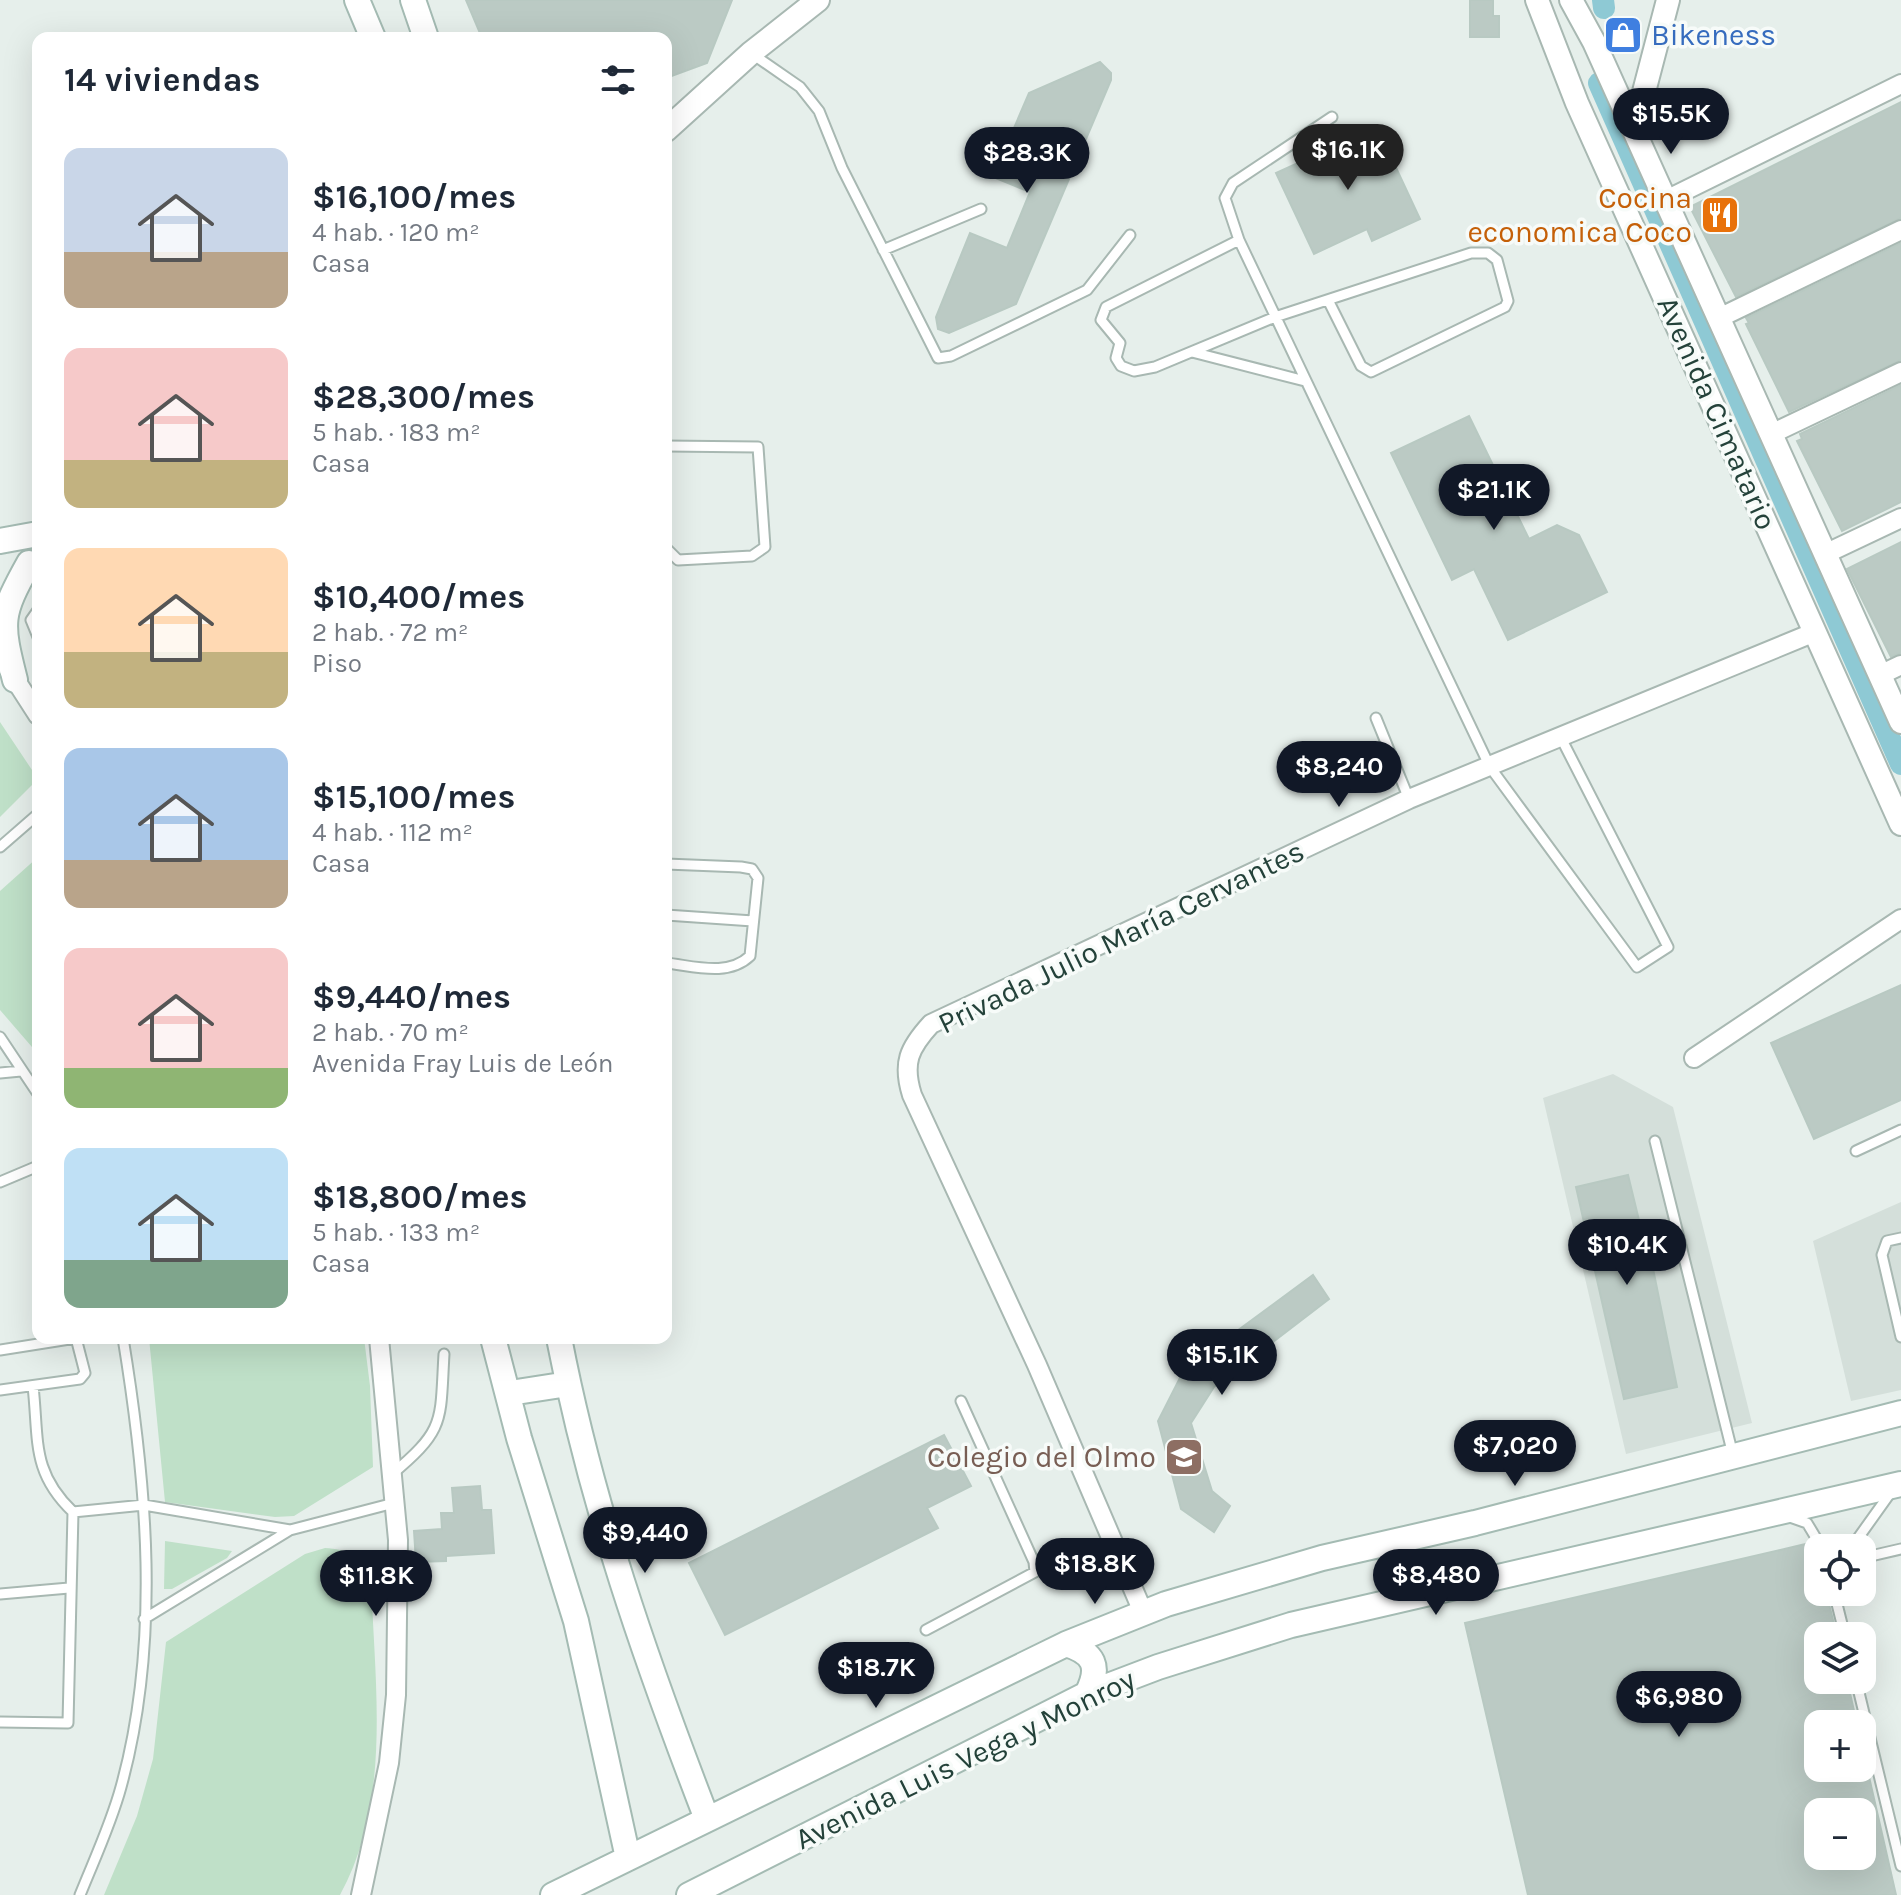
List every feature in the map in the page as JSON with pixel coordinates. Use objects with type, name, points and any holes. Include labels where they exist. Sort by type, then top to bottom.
[{"type":"main road","points":[[357,0],[370,32]]},
{"type":"main road","points":[[413,0],[424,32]]},
{"type":"main road","points":[[0,541],[32,535]]},
{"type":"main road","points":[[0,569],[32,562]]},
{"type":"main road","points":[[15,680],[2,638],[0,615],[5,599],[32,563]]},
{"type":"main road","points":[[495,1344],[510,1393],[519,1438],[576,1621],[628,1858]]},
{"type":"main road","points":[[560,1344],[597,1509],[657,1689],[707,1819]]},
{"type":"main road","points":[[510,1393],[568,1384]]},
{"type":"main road","name":"Avenida Luis Vega y Monroy","points":[[553,1895],[1066,1644],[1143,1612],[1322,1558],[1475,1523],[1901,1413]]},
{"type":"main road","name":"Avenida Luis Vega y Monroy","points":[[689,1895],[1087,1694],[1158,1667],[1291,1625],[1899,1484]]},
{"type":"main road","points":[[1066,1644],[1086,1650],[1092,1661],[1094,1681],[1087,1694]]},
{"type":"street","points":[[672,125],[751,53],[818,0]]},
{"type":"street","name":"Avenida Cimatario","points":[[1537,0],[1577,103],[1901,824]]},
{"type":"street","name":"Avenida Cimatario","points":[[1571,0],[1666,200],[1901,722]]},
{"type":"street","points":[[1634,130],[1668,0]]},
{"type":"street","points":[[1666,200],[1901,84]]},
{"type":"street","points":[[1719,318],[1901,230]]},
{"type":"street","points":[[1771,434],[1901,372]]},
{"type":"street","points":[[1825,554],[1901,518]]},
{"type":"street","name":"Privada Julio María Cervantes","points":[[1143,1612],[1037,1365],[912,1095],[906,1074],[908,1052],[931,1024],[1409,799],[1815,632]]},
{"type":"street","points":[[0,655],[32,706]]},
{"type":"street","points":[[1880,675],[1901,665]]},
{"type":"street","points":[[1694,1058],[1901,919]]},
{"type":"street","points":[[361,1895],[389,1763],[396,1695],[398,1540],[380,1344]]},
{"type":"lane","points":[[751,53],[800,87],[819,111],[933,352],[942,360],[1087,290],[1130,235]]},
{"type":"lane","points":[[1332,117],[1233,183],[1225,198],[1239,240],[1490,767],[1637,967],[1668,947],[1561,738]]},
{"type":"lane","points":[[883,250],[981,209]]},
{"type":"lane","points":[[1239,240],[1106,307],[1101,320],[1120,343],[1116,358],[1121,366],[1134,371],[1155,367],[1275,317],[1482,252],[1497,260],[1508,301],[1505,307],[1371,372],[1361,366],[1329,302]]},
{"type":"lane","points":[[1191,352],[1305,381]]},
{"type":"lane","points":[[672,446],[758,447],[765,547],[752,556],[678,560],[672,554]]},
{"type":"lane","points":[[1376,718],[1409,799]]},
{"type":"lane","points":[[0,847],[32,819]]},
{"type":"lane","points":[[672,864],[752,869],[758,878],[750,956],[739,966],[720,969],[672,964]]},
{"type":"lane","points":[[672,915],[753,921]]},
{"type":"lane","points":[[0,1037],[32,1086]]},
{"type":"lane","points":[[0,1073],[21,1071]]},
{"type":"lane","points":[[1856,1151],[1901,1130]]},
{"type":"lane","points":[[1655,1141],[1733,1455]]},
{"type":"lane","points":[[0,1182],[32,1169]]},
{"type":"lane","points":[[1901,1238],[1887,1241],[1882,1255],[1901,1337]]},
{"type":"lane","points":[[0,1350],[39,1344]]},
{"type":"lane","points":[[0,1390],[80,1379],[85,1373],[80,1344]]},
{"type":"lane","points":[[80,1895],[121,1788],[137,1713],[144,1619],[144,1505],[140,1439],[124,1344]]},
{"type":"lane","points":[[391,1475],[422,1449],[440,1422],[444,1354]]},
{"type":"lane","points":[[0,1722],[68,1723],[73,1512],[56,1495],[42,1472],[33,1386]]},
{"type":"lane","points":[[926,1630],[1035,1572],[1034,1562],[961,1401]]},
{"type":"lane","points":[[1862,1534],[1899,1484]]},
{"type":"lane","points":[[144,1619],[290,1530],[394,1503]]},
{"type":"lane","points":[[73,1512],[144,1505],[290,1530]]},
{"type":"lane","points":[[1776,1513],[1807,1523],[1814,1534]]},
{"type":"lane","points":[[1876,1555],[1901,1549]]},
{"type":"lane","points":[[0,1594],[69,1588]]},
{"type":"lane","points":[[1859,1694],[1901,1866]]},
{"type":"shaded area","points":[[1613,1074],[1673,1107],[1752,1423],[1626,1454],[1543,1098]]},
{"type":"shaded area","points":[[1901,1202],[1901,1390],[1851,1401],[1813,1241]]},
{"type":"green space","points":[[0,722],[32,770],[32,785],[0,817]]},
{"type":"green space","points":[[32,862],[32,1047],[0,1010],[0,891]]},
{"type":"green space","points":[[150,1344],[365,1344],[370,1386],[373,1467],[294,1516],[275,1517],[165,1502]]},
{"type":"green space","points":[[165,1541],[232,1551],[227,1558],[172,1589],[164,1589]]},
{"type":"green space","points":[[325,1548],[352,1555],[363,1563],[371,1576],[375,1657],[374,1780],[368,1819],[357,1858],[340,1895],[104,1895],[137,1816],[153,1759],[166,1642],[305,1554]]},
{"type":"building","points":[[466,0],[732,0],[707,63],[672,76],[672,32],[479,32]]},
{"type":"building","points":[[1470,0],[1493,0],[1493,16],[1499,16],[1499,37],[1470,37]]},
{"type":"building","points":[[1100,62],[1111,73],[1111,80],[1016,304],[949,333],[938,329],[936,317],[970,233],[1007,248],[1030,192],[993,177],[1029,93]]},
{"type":"building","points":[[1901,102],[1901,218],[1736,297],[1690,207]]},
{"type":"building","points":[[1377,127],[1420,219],[1372,241],[1367,229],[1314,254],[1276,173]]},
{"type":"building","points":[[1901,243],[1901,360],[1789,412],[1746,324],[1749,323],[1746,318]]},
{"type":"building","points":[[1901,385],[1901,502],[1842,531],[1797,441],[1802,439],[1800,434]]},
{"type":"building","points":[[1469,416],[1529,539],[1557,525],[1579,535],[1607,592],[1508,640],[1474,569],[1452,580],[1391,453]]},
{"type":"building","points":[[1901,542],[1901,653],[1891,657],[1847,569]]},
{"type":"building","points":[[1901,985],[1901,1100],[1814,1139],[1771,1043]]},
{"type":"building","points":[[1628,1175],[1645,1245],[1648,1244],[1677,1387],[1624,1399],[1576,1187]]},
{"type":"building","points":[[1313,1275],[1329,1299],[1214,1387],[1191,1423],[1212,1491],[1230,1506],[1214,1532],[1181,1509],[1158,1421],[1184,1370]]},
{"type":"building","points":[[944,1435],[971,1486],[927,1508],[938,1528],[725,1635],[689,1563]]},
{"type":"building","points":[[480,1486],[482,1510],[491,1510],[494,1553],[446,1556],[446,1561],[416,1562],[414,1531],[442,1529],[441,1513],[454,1513],[452,1488]]},
{"type":"building","points":[[1804,1544],[1804,1606],[1830,1606],[1834,1622],[1804,1622],[1804,1694],[1850,1694],[1854,1710],[1804,1710],[1804,1782],[1870,1782],[1874,1798],[1804,1798],[1804,1870],[1876,1870],[1876,1807],[1896,1895],[1528,1895],[1465,1623]]},
{"type":"waterway","points":[[1603,0],[1604,8]]},
{"type":"waterway","points":[[1599,83],[1901,764]]},
{"type":"place","name":"Bikeness","points":[[1623,35]]},
{"type":"place","name":"Cocina economica Coco","points":[[1720,215]]},
{"type":"place","name":"Colegio del Olmo","points":[[1184,1457]]}]
